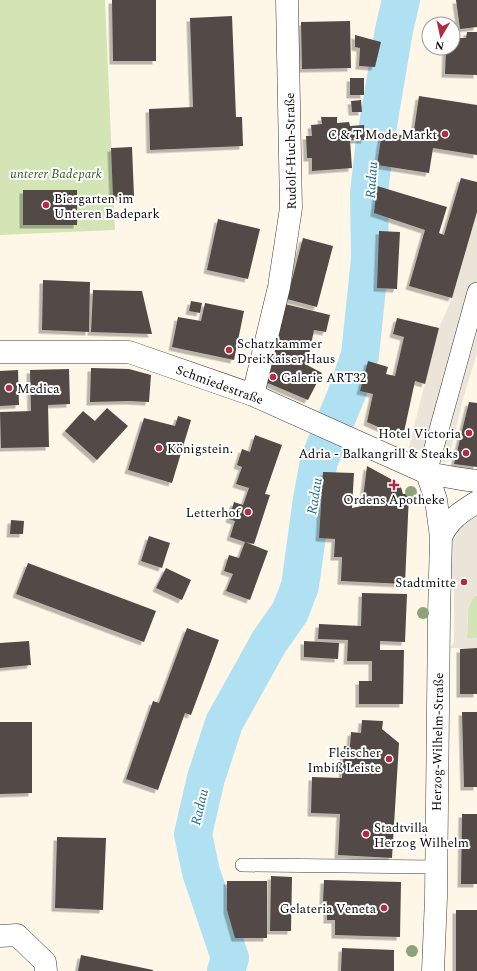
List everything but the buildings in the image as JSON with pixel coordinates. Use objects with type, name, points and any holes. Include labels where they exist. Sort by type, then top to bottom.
[{"type":"street","name":"Rudolf-Huch-Straße","points":[[253,395],[279,287],[291,208],[287,0]]},
{"type":"street","points":[[427,473],[477,292]]},
{"type":"street","name":"Schmiedestraße","points":[[0,352],[129,352],[253,395],[427,473],[477,481]]},
{"type":"street","name":"Herzog-Wilhelm-Straße","points":[[427,473],[436,500],[441,537],[436,898],[433,971]]},
{"type":"street","points":[[441,537],[445,528],[458,513],[477,502]]},
{"type":"street","points":[[0,936],[18,935],[45,962],[46,971]]},
{"type":"lane","points":[[242,865],[436,867]]},
{"type":"green space","name":"unterer Badepark","points":[[0,0],[105,0],[115,230],[0,235]]},
{"type":"green space","points":[[477,595],[477,638],[467,638],[468,609],[472,599]]},
{"type":"shaded area","points":[[477,212],[477,353],[463,399],[448,462],[408,450],[439,328],[452,298]]},
{"type":"shaded area","name":"Stadtmitte","points":[[477,513],[477,595],[472,599],[468,609],[467,638],[477,638],[477,648],[450,648],[454,642],[454,587],[447,578],[452,534]]},
{"type":"waterway","name":"Radau","points":[[226,971],[230,958],[201,872],[193,834],[206,778],[224,723],[269,642],[290,612],[300,586],[312,499],[319,461],[347,393],[360,355],[370,259],[369,193],[374,149],[394,30],[401,0]]},
{"type":"place","name":"C & T Mode Markt","points":[[445,134]]},
{"type":"place","name":"Biergarten im Unteren Badepark","points":[[46,205]]},
{"type":"place","name":"Schatzkammer Drei:Kaiser Haus","points":[[229,350]]},
{"type":"place","name":"Galerie ART32","points":[[273,377]]},
{"type":"place","name":"Medica","points":[[9,388]]},
{"type":"place","name":"Hotel Victoria","points":[[469,433]]},
{"type":"place","name":"Königstein.","points":[[159,448]]},
{"type":"place","name":"Adria - Balkangrill & Steaks","points":[[466,453]]},
{"type":"place","name":"Ordens Apotheke","points":[[394,485]]},
{"type":"place","name":"Letterhof","points":[[248,512]]},
{"type":"place","name":"Stadtmitte","points":[[464,582]]},
{"type":"place","name":"Fleischer Imbiß Leiste","points":[[389,759]]},
{"type":"place","name":"Stadtvilla Herzog Wilhelm","points":[[366,834]]},
{"type":"place","name":"Gelateria Veneta","points":[[384,908]]}]
